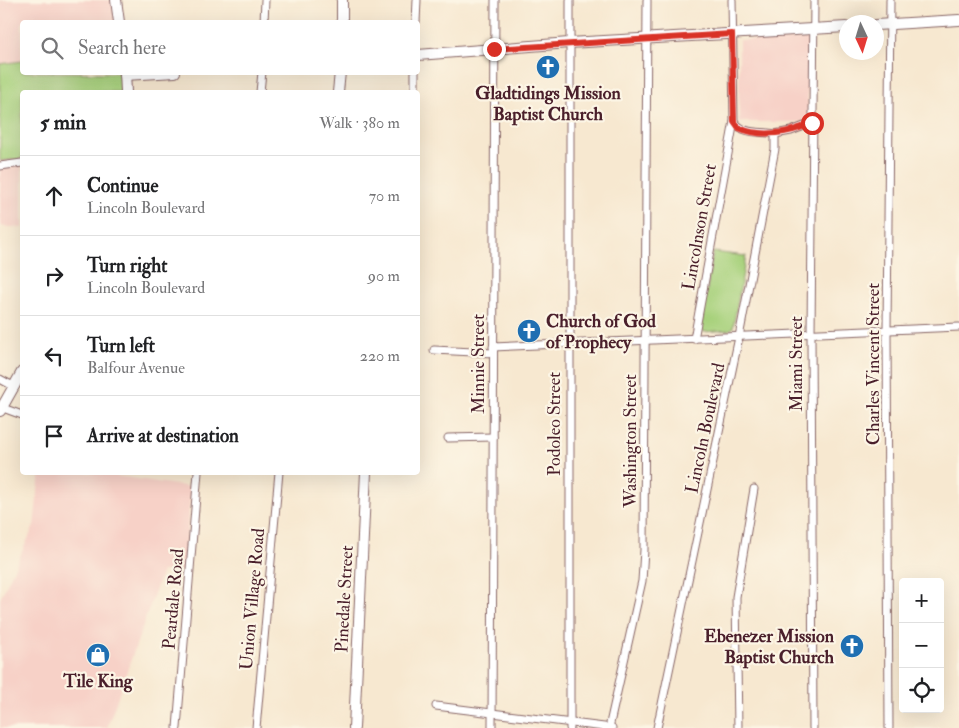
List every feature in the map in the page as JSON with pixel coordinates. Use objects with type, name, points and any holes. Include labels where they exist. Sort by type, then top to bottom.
[{"type":"street","points":[[116,0],[119,20]]},
{"type":"street","points":[[264,20],[265,0]]},
{"type":"street","points":[[342,0],[342,20]]},
{"type":"street","points":[[416,20],[417,0]]},
{"type":"street","name":"Minnie Street","points":[[492,728],[495,0]]},
{"type":"street","name":"Podoleo Street","points":[[570,0],[570,725]]},
{"type":"street","name":"Washington Street","points":[[611,728],[642,582],[644,550],[647,0]]},
{"type":"street","points":[[732,0],[734,121],[744,131],[775,134],[791,131],[812,123]]},
{"type":"street","name":"Miami Street","points":[[813,728],[811,334],[814,0]]},
{"type":"street","name":"Charles Vincent Street","points":[[890,0],[887,331],[890,728]]},
{"type":"street","points":[[884,24],[959,20]]},
{"type":"street","points":[[420,55],[569,43],[839,27]]},
{"type":"street","points":[[125,75],[126,90]]},
{"type":"street","points":[[260,90],[262,75]]},
{"type":"street","points":[[338,90],[340,75]]},
{"type":"street","points":[[416,75],[416,90]]},
{"type":"street","name":"Lincolnson Street","points":[[694,339],[734,121]]},
{"type":"street","name":"Lincoln Boulevard","points":[[657,728],[773,168],[775,134]]},
{"type":"street","points":[[0,166],[20,163]]},
{"type":"street","points":[[434,350],[493,350],[569,344],[959,327]]},
{"type":"street","points":[[20,376],[2,409],[20,414]]},
{"type":"street","points":[[0,378],[15,387]]},
{"type":"street","points":[[448,438],[493,437]]},
{"type":"street","name":"Peardale Road","points":[[177,728],[198,475]]},
{"type":"street","name":"Union Village Road","points":[[256,728],[279,475]]},
{"type":"street","name":"Pinedale Street","points":[[354,728],[366,475]]},
{"type":"street","points":[[738,728],[736,597],[754,489]]},
{"type":"street","points":[[436,706],[570,725],[611,728]]},
{"type":"shaded area","points":[[0,0],[121,0],[124,20],[20,20],[20,75],[130,75],[131,90],[20,90],[20,228],[0,226]]},
{"type":"shaded area","points":[[808,39],[808,122],[739,122],[739,40]]},
{"type":"shaded area","points":[[40,475],[110,475],[191,487],[184,571],[162,571],[107,728],[0,728],[0,599],[34,526]]},
{"type":"green space","points":[[20,61],[20,75],[125,75],[126,90],[20,90],[20,159],[0,161],[0,64]]},
{"type":"green space","points":[[713,252],[746,256],[733,328],[704,332],[701,327]]},
{"type":"place","name":"Gladtidings Mission Baptist Church","points":[[548,67]]},
{"type":"place","name":"Church of God of Prophecy","points":[[529,331]]},
{"type":"place","name":"Ebenezer Mission Baptist Church","points":[[852,646]]},
{"type":"place","name":"Tile King","points":[[98,655]]},
{"type":"route","points":[[494,49],[732,34],[734,121],[739,128],[744,131],[775,134],[803,128],[812,123]]}]
